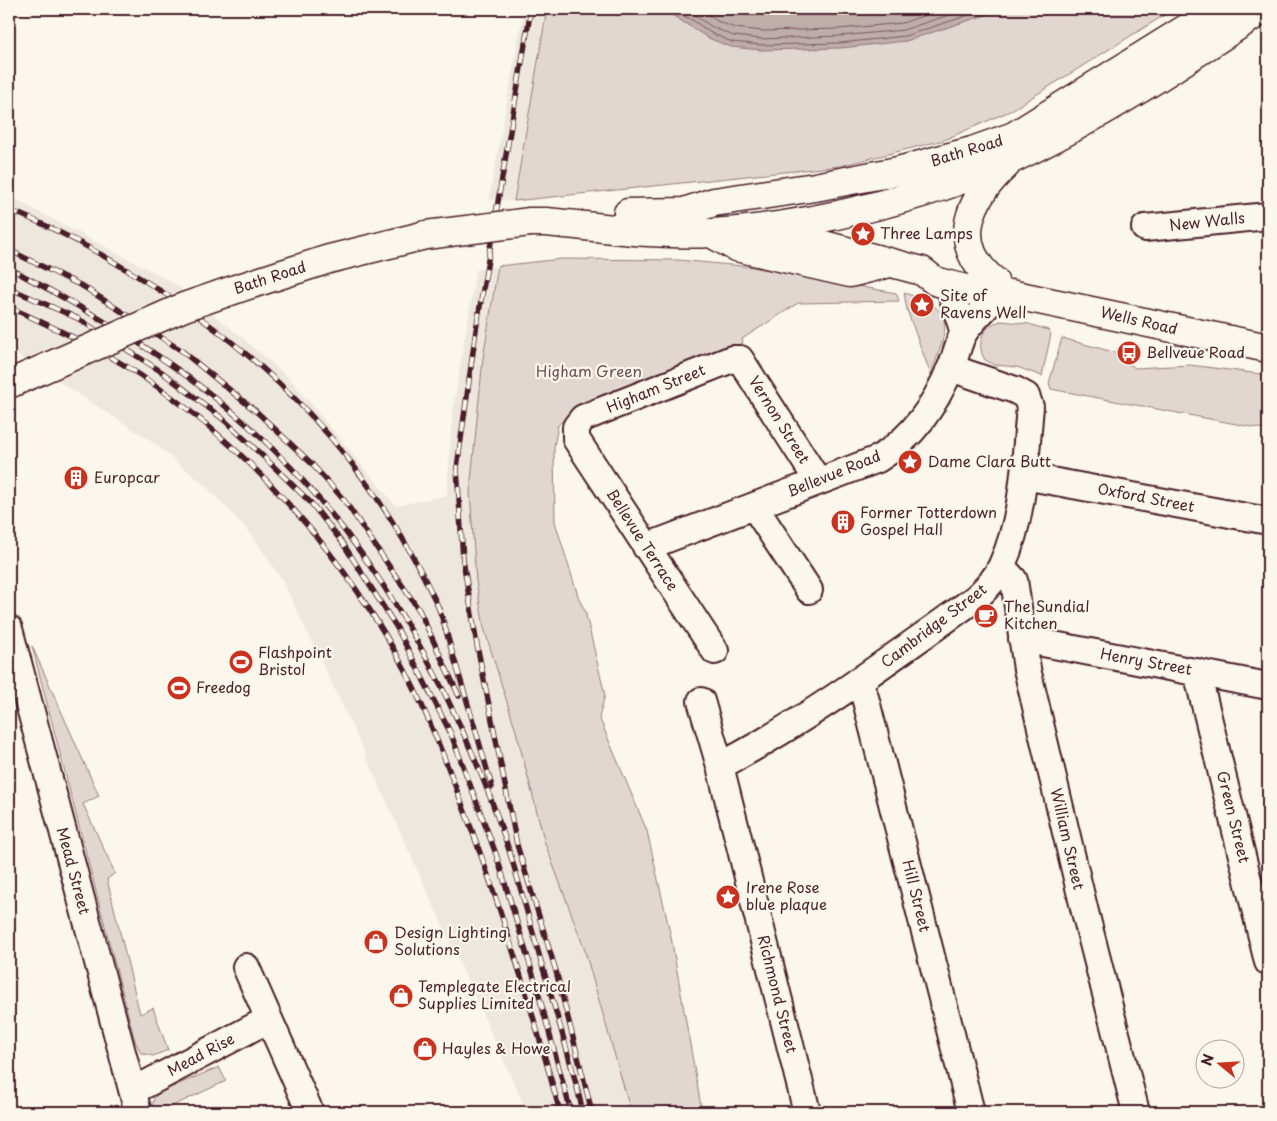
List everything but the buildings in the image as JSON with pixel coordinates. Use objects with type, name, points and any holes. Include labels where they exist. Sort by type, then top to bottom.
[{"type":"highway","name":"Bath Road","points":[[684,212],[714,202],[815,187],[898,171],[972,151],[1014,136],[1218,9]]},
{"type":"highway","name":"Bath Road","points":[[538,222],[653,232],[711,233],[785,225],[925,192],[1013,158],[1076,126],[1211,43],[1262,9]]},
{"type":"highway","points":[[1000,291],[980,268],[972,254],[967,236],[979,194],[988,182],[1013,158]]},
{"type":"highway","name":"Bath Road","points":[[9,384],[184,307],[329,259],[426,235],[599,214],[684,212],[758,228]]},
{"type":"highway","name":"Wells Road","points":[[758,228],[922,271],[935,281],[949,285],[1000,291],[1268,348]]},
{"type":"highway","points":[[711,233],[736,247],[850,272],[890,263]]},
{"type":"highway","name":"Wells Road","points":[[922,271],[939,267],[1000,291]]},
{"type":"street","name":"New Walls","points":[[1146,228],[1268,216]]},
{"type":"street","points":[[949,285],[964,333]]},
{"type":"street","name":"Bellevue Road","points":[[646,547],[878,459],[899,446],[916,429],[932,405],[951,368],[964,333],[1000,291]]},
{"type":"street","name":"Higham Street","points":[[576,427],[583,418],[732,359],[740,359]]},
{"type":"street","name":"Vernon Street","points":[[740,359],[818,481]]},
{"type":"street","name":"Cambridge Street","points":[[720,766],[753,749],[858,681],[976,598],[992,582],[1002,567],[1010,545],[1024,476],[1030,407],[1026,396],[1015,390],[951,368]]},
{"type":"street","name":"Bellevue Terrace","points":[[576,427],[576,439],[715,651]]},
{"type":"street","name":"Oxford Street","points":[[1024,476],[1268,521]]},
{"type":"street","points":[[754,506],[809,590]]},
{"type":"street","name":"William Street","points":[[1002,567],[1014,580],[1027,669],[1084,908],[1136,1112]]},
{"type":"street","name":"Mead Street","points":[[9,629],[136,1102]]},
{"type":"street","name":"Henry Street","points":[[1022,640],[1268,686]]},
{"type":"street","name":"Green Street","points":[[1197,672],[1268,962]]},
{"type":"street","name":"Hill Street","points":[[858,681],[865,697],[971,1112]]},
{"type":"street","name":"Richmond Street","points":[[701,702],[720,766],[807,1112]]},
{"type":"street","points":[[246,967],[310,1112]]},
{"type":"street","name":"Mead Rise","points":[[136,1102],[269,1019]]},
{"type":"shaded area","points":[[524,9],[547,9],[514,201],[489,199]]},
{"type":"shaded area","points":[[9,196],[172,282],[238,334],[290,379],[396,506],[447,495],[452,416],[476,270],[498,266],[483,358],[470,491],[476,581],[484,628],[516,731],[545,843],[584,948],[631,1112],[527,1112],[350,721],[282,580],[251,534],[208,488],[150,440],[9,350]]},
{"type":"green space","points":[[547,9],[1174,9],[1010,111],[944,140],[840,166],[514,201]]},
{"type":"green space","name":"Higham Green","points":[[562,259],[678,260],[752,267],[896,293],[899,301],[798,303],[742,339],[743,343],[570,414],[558,425],[554,447],[555,522],[579,599],[585,611],[605,695],[599,717],[647,831],[671,937],[702,1112],[631,1112],[584,948],[545,843],[516,731],[484,628],[476,581],[470,491],[483,358],[498,266]]},
{"type":"green space","points":[[904,293],[922,299],[934,306],[942,314],[944,333],[931,375],[907,310]]},
{"type":"green space","points":[[1001,321],[1029,324],[1048,330],[1051,334],[1042,376],[1017,367],[995,365],[985,360],[981,348],[982,336],[989,327]]},
{"type":"green space","points":[[1062,338],[1113,352],[1135,368],[1190,365],[1268,375],[1268,430],[1051,389],[1049,383]]},
{"type":"green space","points":[[32,646],[99,796],[83,804],[115,873],[107,879],[140,1014],[153,1008],[168,1050],[153,1056],[141,1053],[135,1041]]},
{"type":"green space","points":[[219,1067],[226,1081],[166,1109],[167,1112],[151,1112],[154,1098],[160,1092]]},
{"type":"water","points":[[652,9],[1004,9],[906,41],[841,48],[761,50],[731,47],[708,38],[672,15]]},
{"type":"railway","points":[[531,9],[476,330],[457,468],[463,560],[477,645],[517,845],[556,971],[592,1112]]},
{"type":"railway","points":[[9,210],[41,223],[87,247],[181,304],[227,338],[270,375],[310,414],[346,456],[379,501],[409,550],[436,602],[444,622],[492,787]]},
{"type":"railway","points":[[9,250],[84,287],[182,351],[258,413],[311,463],[344,500],[419,610],[459,696]]},
{"type":"railway","points":[[9,268],[132,338],[218,400],[245,423],[290,467],[332,514],[370,565],[436,675],[488,791],[509,850],[583,1112]]},
{"type":"railway","points":[[9,288],[77,318],[162,372],[223,419],[266,459],[311,503],[342,542],[397,628],[451,734],[496,854],[535,981],[571,1112]]},
{"type":"railway","points":[[9,307],[109,356],[181,404],[258,472],[294,510],[357,591],[385,634],[409,678],[448,766],[501,913],[538,1032],[560,1112]]},
{"type":"place","name":"Three Lamps","points":[[863,234]]},
{"type":"place","name":"Site of Ravens Well","points":[[922,305]]},
{"type":"place","name":"Bellveue Road","points":[[1129,353]]},
{"type":"place","name":"Dame Clara Butt","points":[[910,462]]},
{"type":"place","name":"Europcar","points":[[76,478]]},
{"type":"place","name":"Former Totterdown Gospel Hall","points":[[843,522]]},
{"type":"place","name":"The Sundial Kitchen","points":[[986,616]]},
{"type":"place","name":"Flashpoint Bristol","points":[[241,662]]},
{"type":"place","name":"Freedog","points":[[179,688]]},
{"type":"place","name":"Irene Rose blue plaque","points":[[728,897]]},
{"type":"place","name":"Design Lighting Solutions","points":[[376,942]]},
{"type":"place","name":"Templegate Electrical Supplies Limited","points":[[401,996]]},
{"type":"place","name":"Hayles & Howe","points":[[425,1049]]}]
